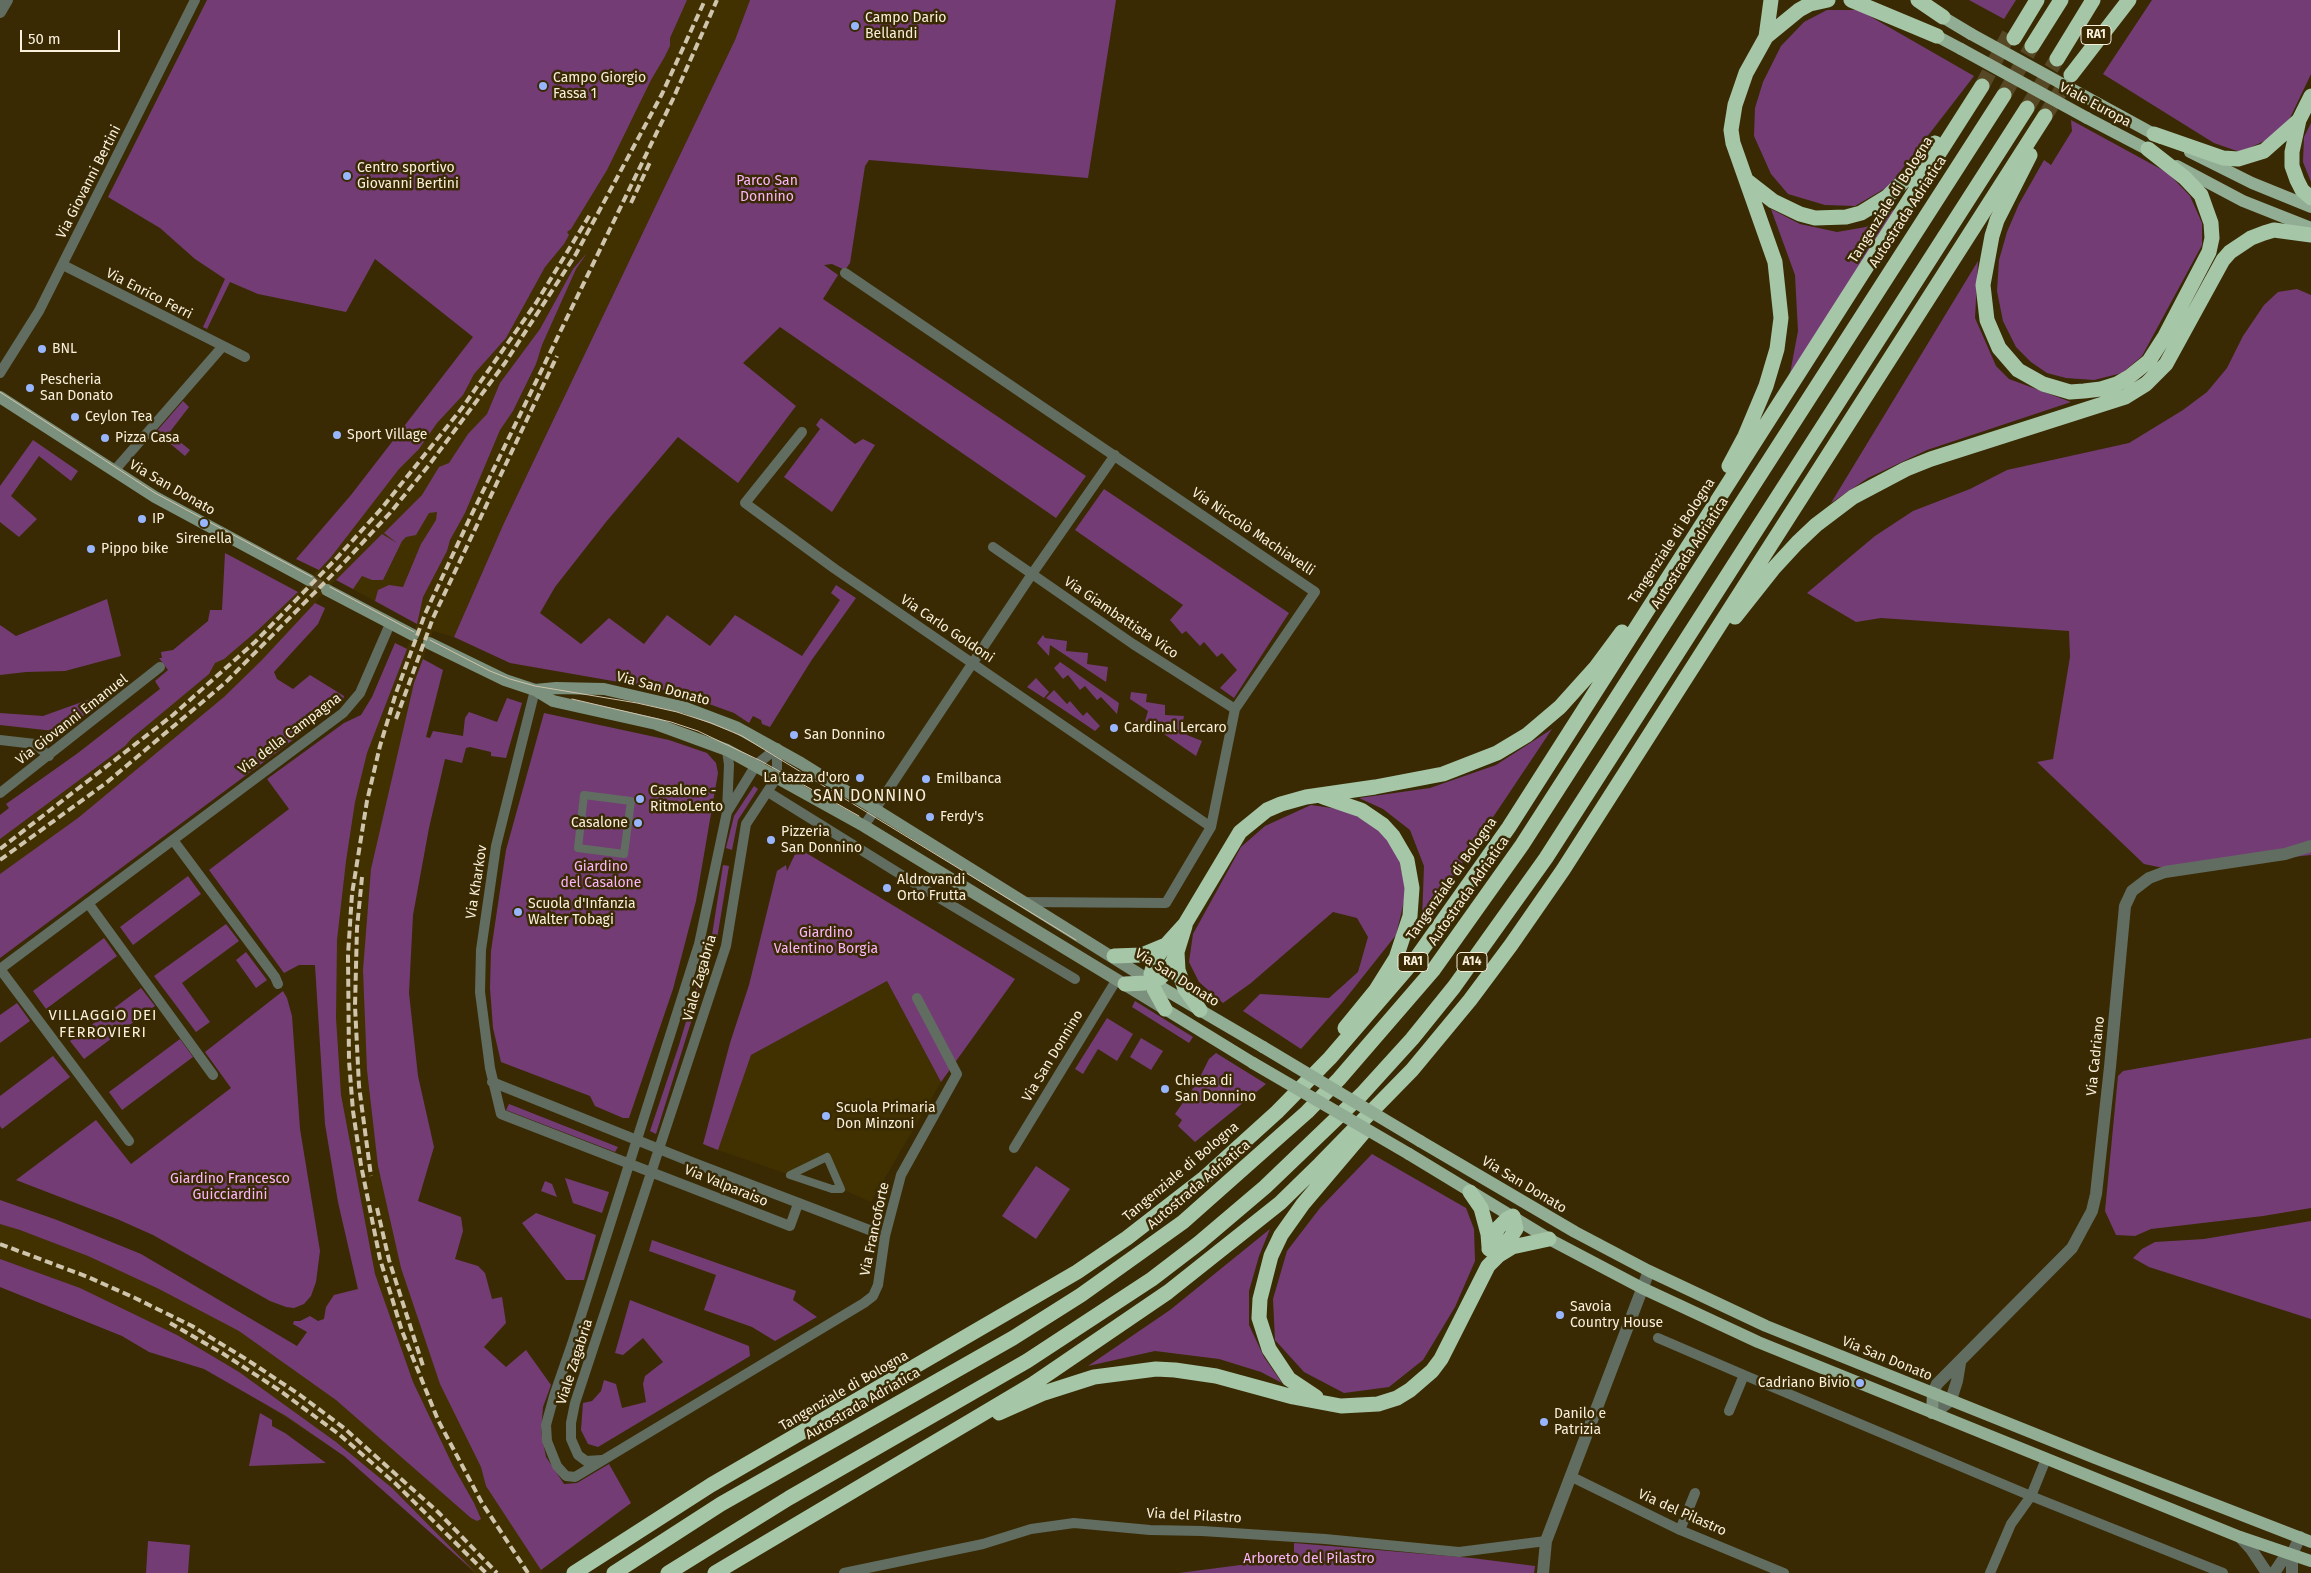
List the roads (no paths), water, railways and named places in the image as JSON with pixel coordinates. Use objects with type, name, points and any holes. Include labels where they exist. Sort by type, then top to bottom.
[{"type":"highway","points":[[1121,982],[1152,982],[1160,978],[1169,969],[1172,948],[1231,846],[1246,826],[1267,810],[1281,804],[1317,795],[1443,774],[1481,761],[1527,735],[1577,689],[1677,562],[1744,436],[1766,386],[1777,350],[1781,318],[1775,262],[1736,157],[1733,143],[1732,117],[1741,84],[1766,37],[1771,0]]},
{"type":"highway","points":[[1766,37],[1799,10],[1810,4],[1828,0]]},
{"type":"highway","points":[[1851,0],[1937,36]]},
{"type":"highway","points":[[1918,0],[1943,17]]},
{"type":"highway","points":[[2026,0],[2012,36],[2037,0]]},
{"type":"highway","points":[[2032,46],[2061,0]]},
{"type":"highway","points":[[2057,60],[2093,0]]},
{"type":"highway","name":"RA1","points":[[2119,0],[2072,72],[2129,0]]},
{"type":"highway","name":"Tangenziale di Bologna","points":[[574,1573],[711,1485],[1077,1272],[1127,1238],[1203,1179],[1277,1112],[1330,1058],[1373,1011],[1417,957],[1457,903],[1514,819],[1982,86],[1899,188],[1888,198],[1861,213],[1831,219],[1815,218],[1800,214],[1774,201],[1746,180]]},
{"type":"highway","name":"Autostrada Adriatica","points":[[614,1573],[721,1504],[1013,1338],[1081,1295],[1183,1222],[1301,1118],[1391,1021],[1434,969],[1522,845],[2004,95]]},
{"type":"highway","points":[[2311,96],[2299,120],[2292,152],[2292,166],[2302,190],[2311,198]]},
{"type":"highway","name":"A14","points":[[668,1573],[789,1498],[1027,1361],[1152,1280],[1265,1187],[1362,1094],[1412,1039],[1454,987],[1546,858],[2027,108]]},
{"type":"highway","points":[[1323,1402],[1303,1390],[1290,1378],[1269,1349],[1259,1318],[1260,1299],[1271,1256],[1291,1221],[1470,1000],[1511,946],[1563,870],[2046,117],[1997,220],[1985,268],[1984,302],[1990,332],[2008,360],[2029,377],[2056,389],[2070,392],[2100,389],[2117,384],[2140,370],[2149,361],[2165,336],[2209,252],[2212,238],[2211,223],[2201,195],[2185,178],[2148,149]]},
{"type":"highway","points":[[2154,134],[2223,158],[2238,159],[2264,151],[2299,120]]},
{"type":"highway","points":[[1674,698],[1773,569],[1796,544],[1834,511],[1874,486],[1930,459],[2125,397],[2154,378],[2166,364],[2223,260],[2230,252],[2251,238],[2269,232],[2295,232],[2311,235]]},
{"type":"highway","points":[[1277,1112],[1376,990],[1396,958],[1410,916],[1412,888],[1410,873],[1407,860],[1393,836],[1361,810],[1317,795]]},
{"type":"highway","points":[[1114,956],[1142,956],[1172,948]]},
{"type":"highway","points":[[1172,948],[1180,979],[1200,1010]]},
{"type":"highway","points":[[1152,982],[1158,998],[1165,1009]]},
{"type":"highway","points":[[715,1573],[1033,1384],[1109,1334],[1214,1257],[1280,1203],[1412,1070]]},
{"type":"highway","points":[[1470,1192],[1481,1208],[1492,1256]]},
{"type":"highway","points":[[921,1449],[1044,1393],[1094,1377],[1130,1371],[1166,1369],[1196,1372],[1293,1397],[1341,1406],[1378,1404],[1397,1398],[1423,1381],[1441,1359],[1492,1256],[1516,1229],[1513,1216]]},
{"type":"highway","points":[[1492,1256],[1521,1244],[1549,1238]]},
{"type":"main road","name":"Viale Europa","points":[[1869,0],[2243,201],[2311,228]]},
{"type":"main road","name":"Viale Europa","points":[[1912,0],[2154,134],[2252,183],[2311,207]]},
{"type":"main road","name":"Via San Donato","points":[[0,397],[159,499],[309,580]]},
{"type":"main road","points":[[327,590],[412,635]]},
{"type":"main road","name":"Via San Donato","points":[[429,643],[505,680],[535,690],[552,701],[656,724],[727,750],[756,765],[864,826],[1470,1192],[1549,1238],[1642,1288],[1758,1342],[2240,1538],[2311,1561]]},
{"type":"main road","name":"Via San Donato","points":[[535,690],[556,688],[604,689],[656,700],[716,718],[776,748],[1114,956],[1152,982],[1521,1201],[1649,1271],[1766,1326],[2305,1540]]},
{"type":"main road","points":[[1513,1216],[1521,1201]]},
{"type":"main road","points":[[1932,1393],[1934,1413]]},
{"type":"street","points":[[0,12],[7,0]]},
{"type":"street","name":"Via Giovanni Bertini","points":[[0,374],[31,326],[63,265],[195,0]]},
{"type":"street","name":"Via Enrico Ferri","points":[[63,265],[245,356]]},
{"type":"street","name":"Via Niccolò Machiavelli","points":[[845,273],[1115,454],[1315,592],[1235,709],[1212,828],[1166,904],[1024,902]]},
{"type":"street","points":[[114,471],[223,346]]},
{"type":"street","name":"Via Carlo Goldoni","points":[[802,432],[745,503],[973,664],[1212,828]]},
{"type":"street","points":[[864,826],[1032,574],[1115,454]]},
{"type":"street","name":"Via Giambattista Vico","points":[[993,547],[1133,644],[1235,709]]},
{"type":"street","name":"Via della Campagna","points":[[129,1141],[0,969],[343,714],[353,703],[370,673],[390,624]]},
{"type":"street","name":"Via Giovanni Emanuel","points":[[0,792],[160,667]]},
{"type":"street","name":"Via Kharkov","points":[[535,690],[496,846],[481,950],[480,992],[492,1082],[501,1114],[630,1164]]},
{"type":"street","points":[[0,740],[35,744],[48,756]]},
{"type":"street","points":[[756,765],[776,748]]},
{"type":"street","points":[[776,748],[777,777]]},
{"type":"street","name":"Viale Zagabria","points":[[605,1459],[576,1478],[566,1476],[556,1466],[551,1456],[546,1425],[699,944],[727,812],[729,765],[727,750]]},
{"type":"street","name":"Viale Zagabria","points":[[727,812],[756,765]]},
{"type":"street","name":"Viale Zagabria","points":[[605,1459],[594,1462],[586,1461],[578,1455],[571,1439],[571,1423],[575,1403],[726,946],[746,824],[777,777]]},
{"type":"street","points":[[768,792],[916,884],[1075,979]]},
{"type":"street","points":[[584,795],[631,801],[624,854],[578,848],[584,795]]},
{"type":"street","points":[[173,840],[275,977],[278,984]]},
{"type":"street","name":"Via Cadriano","points":[[1932,1393],[1937,1384],[1960,1363],[2072,1248],[2092,1211],[2109,1076],[2124,906],[2132,891],[2149,878],[2165,872],[2285,854],[2311,846]]},
{"type":"street","points":[[88,903],[213,1075]]},
{"type":"street","name":"Via San Donnino","points":[[1014,1148],[1121,982]]},
{"type":"street","name":"Via Francoforte","points":[[605,1459],[873,1296],[878,1285],[885,1236],[901,1175],[957,1074],[917,998]]},
{"type":"street","points":[[492,1082],[638,1140]]},
{"type":"street","name":"Via Valparaiso","points":[[638,1140],[798,1204],[885,1236]]},
{"type":"street","points":[[827,1157],[841,1189],[832,1189],[790,1175],[812,1164],[827,1157]]},
{"type":"street","name":"Via Valparaiso","points":[[630,1164],[790,1226],[798,1204]]},
{"type":"street","points":[[1543,1573],[1546,1541],[1649,1271]]},
{"type":"street","points":[[1658,1338],[2031,1496],[2223,1573]]},
{"type":"street","points":[[1934,1413],[1951,1400],[1960,1363]]},
{"type":"street","points":[[1729,1411],[1744,1375]]},
{"type":"street","points":[[1990,1573],[2011,1524],[2031,1496],[2046,1459]]},
{"type":"street","name":"Via del Pilastro","points":[[1570,1476],[1680,1530],[1784,1573]]},
{"type":"street","points":[[1680,1530],[1695,1493]]},
{"type":"street","name":"Via del Pilastro","points":[[844,1573],[983,1544],[1031,1529],[1074,1523],[1150,1530],[1202,1531],[1325,1539],[1459,1552],[1546,1541]]},
{"type":"street","points":[[2240,1538],[2251,1549],[2268,1573]]},
{"type":"street","points":[[2274,1573],[2282,1562],[2305,1540]]},
{"type":"street","points":[[2292,1554],[2292,1573]]},
{"type":"tunnel","points":[[1982,86],[2009,34]]},
{"type":"tunnel","points":[[2004,95],[2032,46]]},
{"type":"tunnel","points":[[2027,108],[2057,59]]},
{"type":"tunnel","points":[[2045,116],[2072,73]]},
{"type":"tunnel","points":[[309,580],[327,590]]},
{"type":"tram line","points":[[0,392],[155,493],[312,577]]},
{"type":"tram line","points":[[330,587],[414,632]]},
{"type":"tram line","points":[[430,640],[490,671],[510,679],[535,686],[637,703],[677,712],[742,736],[1076,940]]},
{"type":"tram line","points":[[572,699],[671,722],[698,731],[761,761],[859,816]]},
{"type":"railway","points":[[0,860],[106,783],[225,683],[340,567],[390,513],[429,465],[505,363],[576,254],[662,94],[705,0]]},
{"type":"railway","points":[[528,1573],[482,1503],[438,1420],[402,1331],[380,1259],[361,1165],[353,1111],[349,1061],[348,955],[352,894],[367,801],[380,746],[396,693],[425,614],[673,99],[717,0]]},
{"type":"railway","points":[[631,203],[651,160]]},
{"type":"railway","points":[[0,849],[173,715],[255,642],[334,561],[382,508],[462,408],[536,303],[591,213]]},
{"type":"railway","points":[[396,719],[433,618],[557,356]]},
{"type":"railway","points":[[362,877],[357,928],[355,1006],[359,1086],[371,1176]]},
{"type":"railway","points":[[377,1208],[389,1260],[424,1369]]},
{"type":"railway","points":[[0,1244],[88,1277],[135,1298],[192,1326],[246,1359],[300,1395],[344,1428],[438,1512],[497,1573]]},
{"type":"railway","points":[[170,1323],[222,1353],[279,1390],[340,1435],[396,1484],[486,1573]]},
{"type":"place","name":"Campo Dario Bellandi","points":[[855,26]]},
{"type":"place","name":"Campo Giorgio Fassa 1","points":[[543,86]]},
{"type":"place","name":"Centro sportivo Giovanni Bertini","points":[[347,176]]},
{"type":"place","name":"BNL","points":[[42,349]]},
{"type":"place","name":"Pescheria San Donato","points":[[30,388]]},
{"type":"place","name":"Ceylon Tea","points":[[75,417]]},
{"type":"place","name":"Sport Village","points":[[337,435]]},
{"type":"place","name":"Pizza Casa","points":[[105,438]]},
{"type":"place","name":"IP","points":[[142,519]]},
{"type":"place","name":"Sirenella","points":[[204,523]]},
{"type":"place","name":"Pippo bike","points":[[91,549]]},
{"type":"place","name":"Cardinal Lercaro","points":[[1114,728]]},
{"type":"place","name":"San Donnino","points":[[794,735]]},
{"type":"place","name":"La tazza d'oro","points":[[860,778]]},
{"type":"place","name":"Emilbanca","points":[[926,779]]},
{"type":"place","name":"Casalone - RitmoLento","points":[[640,799]]},
{"type":"place","name":"Ferdy's","points":[[930,817]]},
{"type":"place","name":"Casalone","points":[[638,823]]},
{"type":"place","name":"Pizzeria San Donnino","points":[[771,840]]},
{"type":"place","name":"Aldrovandi Orto Frutta","points":[[887,888]]},
{"type":"place","name":"Scuola d'Infanzia Walter Tobagi","points":[[518,912]]},
{"type":"place","name":"Chiesa di San Donnino","points":[[1165,1089]]},
{"type":"place","name":"Scuola Primaria Don Minzoni","points":[[826,1116]]},
{"type":"place","name":"Savoia Country House","points":[[1560,1315]]},
{"type":"place","name":"Cadriano Bivio","points":[[1860,1383]]},
{"type":"place","name":"Danilo e Patrizia","points":[[1544,1422]]},
{"type":"district","name":"SAN DONNINO","points":[[870,797]]},
{"type":"district","name":"VILLAGGIO DEI FERROVIERI","points":[[103,1024]]},
{"type":"park label","name":"Parco San Donnino","points":[[767,190]]},
{"type":"park label","name":"Giardino del Casalone","points":[[601,876]]},
{"type":"park label","name":"Giardino Valentino Borgia","points":[[826,942]]},
{"type":"park label","name":"Giardino Francesco Guicciardini","points":[[230,1188]]},
{"type":"park label","name":"Arboreto del Pilastro","points":[[1309,1559]]}]
